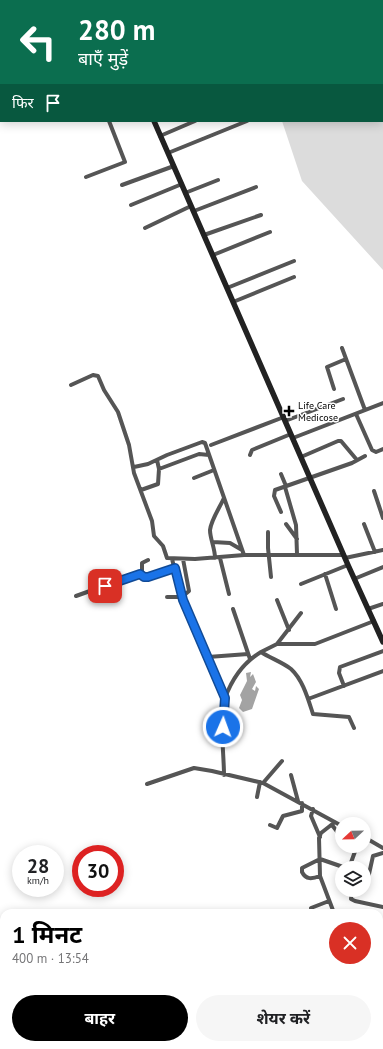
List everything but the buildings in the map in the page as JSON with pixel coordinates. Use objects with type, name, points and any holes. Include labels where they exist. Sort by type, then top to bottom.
[{"type":"street","points":[[86,177],[125,162],[109,122]]},
{"type":"street","points":[[154,122],[383,642]]},
{"type":"street","points":[[160,136],[193,122]]},
{"type":"street","points":[[168,153],[244,122]]},
{"type":"street","points":[[122,185],[174,166]]},
{"type":"street","points":[[185,193],[218,180]]},
{"type":"street","points":[[131,205],[182,184]]},
{"type":"street","points":[[145,228],[192,209],[256,187]]},
{"type":"street","points":[[204,235],[261,214]]},
{"type":"street","points":[[213,255],[270,232]]},
{"type":"street","points":[[227,288],[294,261]]},
{"type":"street","points":[[233,302],[294,277]]},
{"type":"street","points":[[342,348],[365,410]]},
{"type":"street","points":[[327,367],[346,359]]},
{"type":"street","points":[[325,362],[334,389]]},
{"type":"street","points":[[72,385],[93,375],[98,376],[104,390],[118,412],[134,467],[134,474],[152,521],[154,536],[163,546],[166,557],[172,559],[183,559],[218,558],[244,555],[298,554],[345,556],[383,550]]},
{"type":"street","points":[[211,445],[342,399]]},
{"type":"street","points":[[250,455],[252,450],[356,414],[383,402]]},
{"type":"street","points":[[356,414],[372,450],[376,452],[383,449]]},
{"type":"street","points":[[301,457],[341,441],[357,460]]},
{"type":"street","points":[[134,467],[145,465],[202,442],[205,443],[244,555]]},
{"type":"street","points":[[160,469],[199,454],[209,455]]},
{"type":"street","points":[[281,512],[274,493],[276,490],[365,456]]},
{"type":"street","points":[[141,490],[158,484],[160,469],[157,460]]},
{"type":"street","points":[[194,478],[214,470]]},
{"type":"street","points":[[281,474],[296,525],[298,554]]},
{"type":"street","points":[[374,491],[383,518]]},
{"type":"street","points":[[224,498],[210,531],[229,594]]},
{"type":"street","points":[[286,524],[297,539]]},
{"type":"street","points":[[364,524],[375,552]]},
{"type":"street","points":[[268,532],[268,555],[271,577]]},
{"type":"street","points":[[213,542],[230,543],[242,550]]},
{"type":"street","points":[[172,559],[182,597],[225,698]]},
{"type":"street","points":[[167,597],[182,597],[189,591],[183,559]]},
{"type":"street","points":[[142,574],[142,563],[148,560]]},
{"type":"street","points":[[301,584],[348,565]]},
{"type":"street","points":[[354,579],[383,567]]},
{"type":"street","points":[[142,574],[144,577],[148,577],[175,568]]},
{"type":"street","points":[[76,596],[142,574]]},
{"type":"street","points":[[325,574],[336,609]]},
{"type":"street","points":[[277,600],[289,630]]},
{"type":"street","points":[[368,609],[383,604]]},
{"type":"street","points":[[233,609],[250,659]]},
{"type":"street","points":[[224,775],[223,727],[225,698],[241,669],[250,659],[277,644],[301,613]]},
{"type":"street","points":[[277,644],[315,644],[374,621]]},
{"type":"street","points":[[344,686],[338,673],[340,667],[383,651]]},
{"type":"street","points":[[261,652],[294,672],[304,689],[313,714],[349,717],[354,728]]},
{"type":"street","points":[[208,657],[248,654]]},
{"type":"street","points":[[308,699],[383,671]]},
{"type":"street","points":[[257,797],[261,782],[282,761]]},
{"type":"street","points":[[147,784],[194,768],[261,782],[313,809],[334,824],[321,833],[320,837]]},
{"type":"street","points":[[270,825],[277,828],[283,816],[302,811],[291,775]]},
{"type":"street","points":[[313,809],[311,816],[320,837],[320,876],[332,909]]},
{"type":"street","points":[[371,841],[383,848]]},
{"type":"street","points":[[371,865],[373,856],[383,853]]},
{"type":"street","points":[[320,876],[311,879],[306,878],[302,872],[302,868],[320,859],[335,864]]},
{"type":"street","points":[[351,897],[351,899],[355,901],[383,907]]},
{"type":"street","points":[[312,909],[329,902]]},
{"type":"shaded area","points":[[282,122],[383,122],[383,270],[302,181]]},
{"type":"shaded area","points":[[251,672],[250,677],[253,674],[256,682],[252,689],[255,691],[256,686],[259,689],[252,709],[243,712],[239,708],[242,700],[240,695],[247,681],[246,673]]},
{"type":"place","name":"Life Care Medicose","points":[[289,411]]},
{"type":"route","points":[[105,586],[140,574],[144,577],[148,577],[175,568],[178,586],[183,600],[225,698],[223,727]]}]
